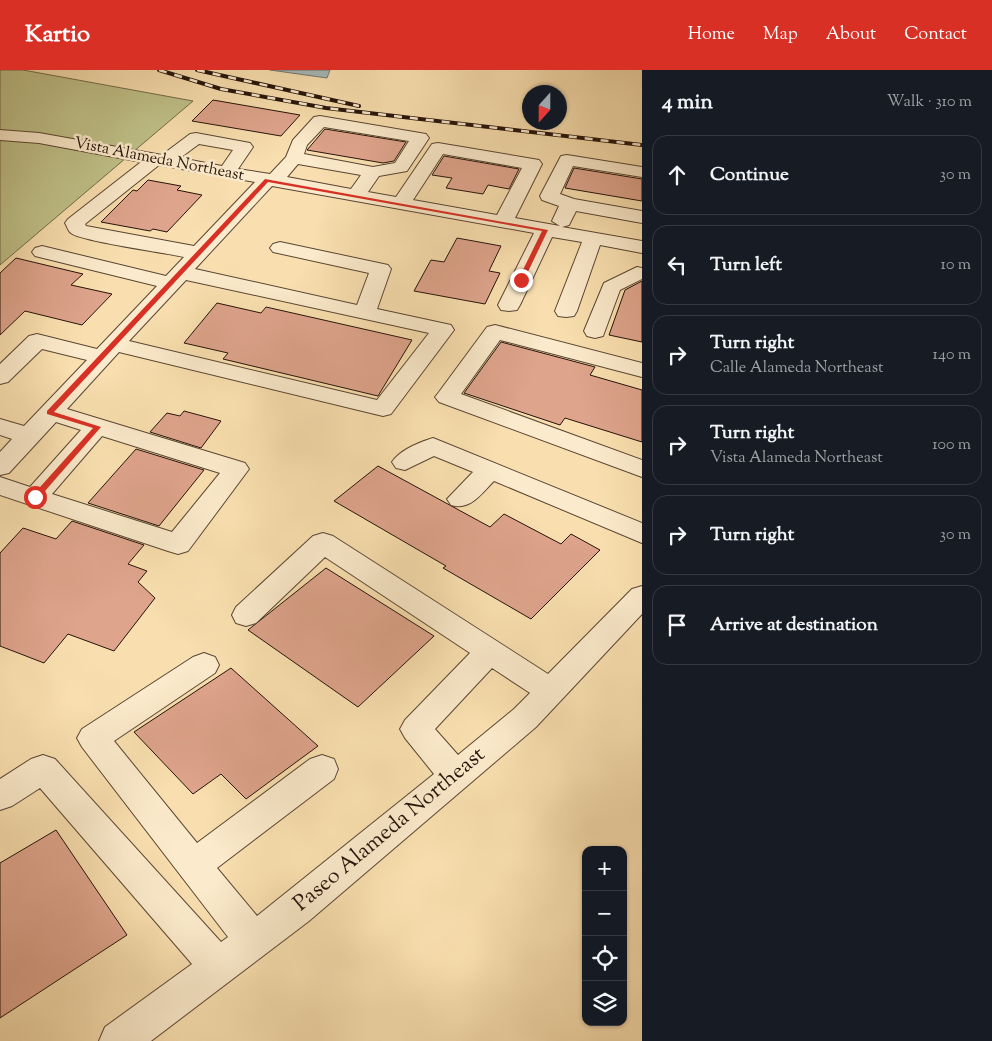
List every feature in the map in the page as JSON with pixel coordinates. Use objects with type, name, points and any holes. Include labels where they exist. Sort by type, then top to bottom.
[{"type":"street","points":[[0,467],[175,277],[294,158],[299,144],[320,121],[420,138],[401,168],[373,172],[294,158]]},
{"type":"street","name":"Vista Alameda Northeast","points":[[0,136],[40,138],[642,247]]},
{"type":"street","points":[[198,253],[90,234],[78,230],[75,223],[159,160],[196,138],[244,147],[226,172]]},
{"type":"street","points":[[401,204],[438,148],[533,164],[503,222]]},
{"type":"street","points":[[642,172],[567,160],[549,196],[570,204],[642,217]]},
{"type":"street","points":[[355,196],[373,172]]},
{"type":"street","points":[[509,305],[570,204]]},
{"type":"street","points":[[566,311],[593,238]]},
{"type":"street","points":[[280,248],[381,269],[365,312]]},
{"type":"street","points":[[0,377],[37,341],[107,351],[382,409],[443,330],[365,312],[42,252]]},
{"type":"street","points":[[595,331],[611,287],[640,267]]},
{"type":"street","points":[[642,370],[495,332],[447,397],[642,468]]},
{"type":"street","points":[[0,486],[178,544],[236,469],[50,412]]},
{"type":"street","points":[[0,427],[28,436]]},
{"type":"street","points":[[35,497],[97,427]]},
{"type":"street","points":[[405,462],[433,446],[642,534]]},
{"type":"street","points":[[460,498],[491,470]]},
{"type":"street","points":[[246,615],[323,543],[552,691]]},
{"type":"street","name":"Paseo Alameda Northeast","points":[[119,1041],[296,909],[525,718],[641,599]]},
{"type":"street","points":[[456,776],[416,728],[490,651]]},
{"type":"street","points":[[204,665],[93,738],[253,940]]},
{"type":"street","points":[[0,796],[43,769],[218,966]]},
{"type":"street","points":[[194,865],[322,769]]},
{"type":"green space","points":[[0,70],[23,70],[193,101],[0,265]]},
{"type":"shaded area","points":[[270,70],[330,70],[327,78]]},
{"type":"building","points":[[213,100],[300,115],[281,136],[192,121]]},
{"type":"building","points":[[325,129],[406,142],[394,161],[383,163],[307,150]]},
{"type":"building","points":[[444,156],[519,169],[509,189],[488,185],[483,194],[446,188],[452,178],[432,175]]},
{"type":"building","points":[[574,168],[642,179],[642,201],[565,188]]},
{"type":"building","points":[[148,180],[181,186],[177,190],[202,195],[167,232],[153,229],[150,231],[101,222],[133,190],[137,191]]},
{"type":"building","points":[[457,238],[501,246],[489,271],[500,273],[485,304],[414,291],[431,260],[444,262]]},
{"type":"building","points":[[16,258],[83,274],[71,285],[112,294],[82,325],[25,311],[0,335],[0,273]]},
{"type":"building","points":[[642,281],[642,342],[609,335],[625,290]]},
{"type":"building","points":[[217,303],[261,313],[266,307],[412,340],[378,396],[223,359],[228,353],[184,343]]},
{"type":"building","points":[[501,342],[595,367],[590,375],[642,390],[642,442],[565,418],[560,425],[464,393]]},
{"type":"building","points":[[184,411],[221,421],[201,448],[150,432],[167,413],[180,416]]},
{"type":"building","points":[[136,449],[204,470],[159,526],[88,503]]},
{"type":"building","points":[[378,466],[490,527],[504,514],[561,544],[571,534],[600,550],[531,619],[443,568],[446,566],[334,501]]},
{"type":"building","points":[[72,521],[144,545],[128,564],[147,571],[138,582],[155,598],[114,651],[68,634],[44,663],[0,646],[0,553],[23,528],[56,539]]},
{"type":"building","points":[[326,568],[434,636],[358,707],[248,630]]},
{"type":"building","points":[[231,668],[318,746],[246,799],[221,774],[193,794],[134,732]]},
{"type":"building","points":[[56,830],[127,935],[0,1018],[0,863]]},
{"type":"railway","points":[[159,70],[221,89],[326,108],[642,145]]},
{"type":"railway","points":[[197,70],[359,106]]},
{"type":"route","points":[[35,497],[97,427],[50,412],[266,180],[545,230],[521,280]]}]
